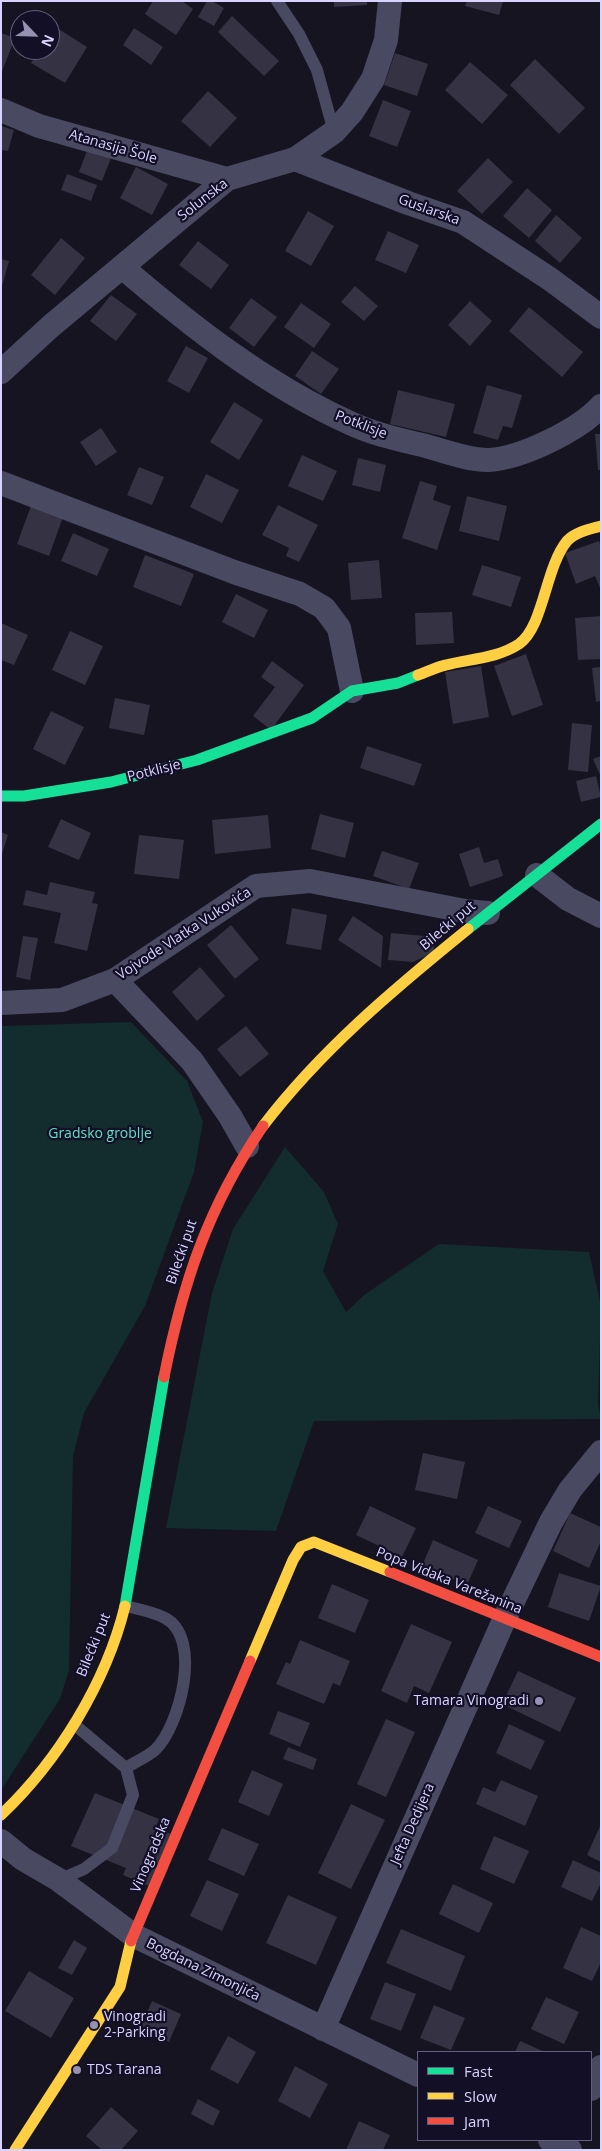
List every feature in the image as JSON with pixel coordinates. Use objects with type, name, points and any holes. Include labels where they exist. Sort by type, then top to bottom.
[{"type":"street","name":"Solunska","points":[[1,372],[227,179],[296,159],[334,132],[352,112],[373,79],[386,40],[390,1]]},
{"type":"street","name":"Atanasija Šole","points":[[1,110],[39,126],[227,179]]},
{"type":"street","name":"Guslarska","points":[[296,159],[408,203],[463,222],[550,279],[601,318]]},
{"type":"street","name":"Potklisje","points":[[122,267],[177,314],[299,396],[351,424],[402,440],[488,460],[526,451],[568,430],[601,406]]},
{"type":"street","points":[[1,483],[234,572],[300,594],[324,608],[339,628],[352,691]]},
{"type":"street","name":"Potklisje","points":[[1,796],[24,796],[112,782],[197,760],[259,739],[312,718],[352,691],[398,683],[444,665],[496,654],[520,643],[535,623],[548,577],[567,541],[580,532],[601,526]]},
{"type":"street","name":"Bilećki put","points":[[1,1815],[52,1762],[75,1724],[109,1652],[125,1606],[174,1327],[199,1244],[221,1194],[247,1146],[302,1076],[349,1030],[488,913],[601,824]]},
{"type":"street","points":[[537,874],[568,899],[601,916]]},
{"type":"street","name":"Vojvode Vlatka Vukovića","points":[[1,1004],[62,1000],[115,980],[256,886],[310,881],[465,911],[488,913]]},
{"type":"street","points":[[115,980],[192,1061],[230,1116],[247,1146]]},
{"type":"street","name":"Jefta Dedijera","points":[[323,2029],[504,1620],[551,1522],[570,1490],[601,1452]]},
{"type":"street","name":"Popa Vidaka Varežanina","points":[[293,1560],[301,1547],[314,1542],[504,1620],[601,1657]]},
{"type":"street","name":"Vinogradska","points":[[16,2150],[120,1987],[133,1935],[293,1560]]},
{"type":"street","name":"Bogdana Zimonjića","points":[[1,1841],[23,1859],[59,1880],[133,1935],[417,2075]]},
{"type":"street","points":[[592,2087],[601,2067]]},
{"type":"lane","points":[[277,1],[299,34],[317,70],[334,132]]},
{"type":"lane","points":[[125,1606],[166,1618],[184,1639],[185,1672],[176,1717],[155,1750],[126,1768]]},
{"type":"lane","points":[[59,1880],[84,1869],[112,1848],[133,1795],[126,1768],[75,1724]]},
{"type":"green space","name":"Gradsko groblje","points":[[131,1022],[187,1081],[203,1122],[194,1172],[145,1306],[84,1413],[73,1456],[69,1670],[60,1699],[1,1790],[1,1026]]},
{"type":"green space","points":[[285,1147],[324,1192],[338,1224],[323,1271],[346,1312],[364,1295],[439,1244],[589,1252],[601,1306],[598,1404],[601,1419],[314,1421],[276,1531],[166,1528],[212,1293],[233,1229]]},
{"type":"building","points":[[153,1],[182,1],[193,9],[176,35],[145,14]]},
{"type":"building","points":[[207,1],[212,1],[224,8],[214,26],[198,17]]},
{"type":"building","points":[[334,1],[367,1],[367,5],[334,7]]},
{"type":"building","points":[[467,1],[503,1],[499,15],[465,6]]},
{"type":"building","points":[[232,16],[279,61],[264,76],[218,32]]},
{"type":"building","points":[[134,28],[163,47],[151,65],[123,45]]},
{"type":"building","points":[[60,30],[87,47],[65,83],[31,63],[33,60],[60,60]]},
{"type":"building","points":[[1,33],[10,36],[10,51],[1,74]]},
{"type":"building","points":[[395,53],[428,64],[417,96],[384,85]]},
{"type":"building","points":[[535,59],[585,108],[559,134],[510,85]]},
{"type":"building","points":[[470,62],[508,95],[482,124],[445,90]]},
{"type":"building","points":[[208,91],[237,118],[210,147],[181,121]]},
{"type":"building","points":[[383,100],[411,111],[397,147],[369,136]]},
{"type":"building","points":[[1,126],[14,130],[8,151],[1,150]]},
{"type":"building","points":[[88,148],[111,158],[102,181],[79,172]]},
{"type":"building","points":[[488,158],[513,182],[482,214],[457,191]]},
{"type":"building","points":[[136,167],[168,184],[152,215],[120,198]]},
{"type":"building","points":[[67,174],[97,185],[91,201],[61,190]]},
{"type":"building","points":[[527,188],[552,210],[529,238],[503,216]]},
{"type":"building","points":[[308,211],[334,226],[311,266],[285,251]]},
{"type":"building","points":[[556,215],[582,238],[560,263],[535,241]]},
{"type":"building","points":[[388,231],[419,245],[406,273],[375,260]]},
{"type":"building","points":[[61,238],[85,258],[55,295],[31,275]]},
{"type":"building","points":[[198,241],[229,265],[211,289],[179,265]]},
{"type":"building","points":[[1,259],[9,261],[2,286],[1,286]]},
{"type":"building","points":[[355,286],[378,306],[364,321],[341,302]]},
{"type":"building","points":[[111,295],[137,314],[116,341],[90,321]]},
{"type":"building","points":[[251,298],[277,317],[254,347],[229,328]]},
{"type":"building","points":[[470,301],[492,321],[470,346],[448,325]]},
{"type":"building","points":[[301,303],[331,324],[314,348],[284,327]]},
{"type":"building","points":[[529,307],[583,352],[562,377],[509,331]]},
{"type":"building","points":[[186,346],[208,358],[189,393],[167,381]]},
{"type":"building","points":[[312,351],[339,369],[321,394],[295,376]]},
{"type":"building","points":[[487,385],[522,395],[512,428],[503,426],[498,440],[473,433]]},
{"type":"building","points":[[398,390],[455,404],[446,437],[390,424]]},
{"type":"building","points":[[234,402],[263,420],[239,460],[210,442]]},
{"type":"building","points":[[101,428],[117,452],[96,466],[80,442]]},
{"type":"building","points":[[595,434],[601,434],[601,470],[598,470]]},
{"type":"building","points":[[302,455],[337,471],[323,501],[288,486]]},
{"type":"building","points":[[358,458],[386,465],[380,492],[352,485]]},
{"type":"building","points":[[139,467],[164,477],[152,505],[127,495]]},
{"type":"building","points":[[206,474],[239,490],[222,523],[190,507]]},
{"type":"building","points":[[420,481],[437,486],[433,500],[451,506],[437,550],[402,538]]},
{"type":"building","points":[[467,496],[507,506],[499,541],[459,531]]},
{"type":"building","points":[[278,505],[318,525],[299,562],[286,556],[289,548],[262,535]]},
{"type":"building","points":[[31,506],[63,517],[49,556],[17,544]]},
{"type":"building","points":[[73,533],[109,549],[97,576],[61,561]]},
{"type":"building","points":[[599,541],[601,546],[601,590],[595,576],[576,584],[565,553]]},
{"type":"building","points":[[145,555],[194,574],[181,606],[133,587]]},
{"type":"building","points":[[379,560],[382,598],[351,600],[348,563]]},
{"type":"building","points":[[482,565],[521,577],[511,607],[472,595]]},
{"type":"building","points":[[236,594],[268,610],[254,638],[222,622]]},
{"type":"building","points":[[452,612],[454,643],[416,645],[415,613]]},
{"type":"building","points":[[601,616],[601,659],[578,660],[575,618]]},
{"type":"building","points":[[1,623],[28,635],[14,665],[1,660]]},
{"type":"building","points":[[70,631],[103,646],[85,685],[52,670]]},
{"type":"building","points":[[526,654],[543,705],[512,716],[494,666]]},
{"type":"building","points":[[272,661],[304,685],[271,730],[253,716],[275,687],[261,677]]},
{"type":"building","points":[[481,666],[489,717],[453,724],[445,672]]},
{"type":"building","points":[[601,667],[601,701],[596,702],[592,668]]},
{"type":"building","points":[[115,698],[150,705],[144,735],[109,728]]},
{"type":"building","points":[[51,711],[84,727],[65,765],[33,749]]},
{"type":"building","points":[[572,723],[592,725],[588,772],[568,770]]},
{"type":"building","points":[[367,746],[422,764],[414,786],[360,768]]},
{"type":"building","points":[[601,756],[601,777],[593,759]]},
{"type":"building","points":[[596,776],[601,797],[581,802],[576,781]]},
{"type":"building","points":[[320,814],[354,823],[345,858],[311,849]]},
{"type":"building","points":[[268,815],[271,848],[215,854],[212,820]]},
{"type":"building","points":[[61,819],[91,833],[79,860],[48,847]]},
{"type":"building","points":[[1,832],[8,835],[2,854],[1,854]]},
{"type":"building","points":[[139,835],[184,840],[179,879],[134,874]]},
{"type":"building","points":[[479,847],[484,863],[498,859],[503,876],[470,887],[459,854]]},
{"type":"building","points":[[382,851],[419,863],[409,889],[373,876]]},
{"type":"building","points":[[50,882],[95,892],[92,903],[98,904],[87,951],[54,943],[61,913],[23,905],[26,890],[47,895]]},
{"type":"building","points":[[292,908],[327,915],[321,950],[286,944]]},
{"type":"building","points":[[353,916],[383,936],[381,968],[338,940]]},
{"type":"building","points":[[231,925],[259,959],[235,979],[207,945]]},
{"type":"building","points":[[391,933],[436,937],[433,953],[413,962],[388,960]]},
{"type":"building","points":[[23,936],[38,938],[30,980],[16,977]]},
{"type":"building","points":[[200,967],[225,996],[197,1021],[172,992]]},
{"type":"building","points":[[246,1026],[269,1054],[240,1077],[217,1049]]},
{"type":"building","points":[[423,1453],[465,1462],[457,1499],[415,1490]]},
{"type":"building","points":[[370,1506],[416,1528],[402,1557],[356,1535]]},
{"type":"building","points":[[488,1506],[522,1521],[509,1548],[475,1533]]},
{"type":"building","points":[[570,1513],[601,1527],[601,1541],[589,1568],[553,1551]]},
{"type":"building","points":[[433,1540],[478,1560],[467,1585],[422,1566]]},
{"type":"building","points":[[559,1573],[601,1586],[589,1621],[548,1607]]},
{"type":"building","points":[[332,1584],[369,1600],[355,1633],[318,1618]]},
{"type":"building","points":[[411,1624],[452,1642],[429,1693],[414,1686],[407,1703],[381,1691]]},
{"type":"building","points":[[300,1640],[350,1661],[340,1686],[333,1683],[324,1704],[276,1684],[286,1662],[290,1664]]},
{"type":"building","name":"Tamara Vinogradi","points":[[518,1671],[576,1698],[560,1732],[502,1704]]},
{"type":"building","points":[[278,1711],[310,1723],[300,1747],[269,1734]]},
{"type":"building","points":[[386,1719],[415,1732],[386,1797],[357,1784]]},
{"type":"building","points":[[509,1724],[545,1741],[531,1770],[496,1753]]},
{"type":"building","points":[[288,1747],[317,1759],[313,1770],[283,1759]]},
{"type":"building","points":[[252,1770],[283,1784],[269,1816],[238,1802]]},
{"type":"building","points":[[501,1780],[538,1796],[525,1826],[476,1804],[483,1787],[495,1792]]},
{"type":"building","points":[[95,1793],[159,1819],[156,1827],[171,1834],[149,1886],[123,1875],[126,1868],[71,1846]]},
{"type":"building","points":[[351,1804],[385,1820],[351,1889],[318,1873]]},
{"type":"building","points":[[601,1824],[601,1862],[587,1855]]},
{"type":"building","points":[[222,1828],[259,1844],[244,1876],[208,1860]]},
{"type":"building","points":[[494,1836],[529,1851],[514,1884],[480,1869]]},
{"type":"building","points":[[573,1860],[601,1873],[601,1883],[592,1901],[561,1887]]},
{"type":"building","points":[[207,1880],[239,1894],[222,1931],[190,1916]]},
{"type":"building","points":[[453,1884],[493,1903],[479,1933],[439,1914]]},
{"type":"building","points":[[288,1895],[337,1917],[316,1965],[266,1943]]},
{"type":"building","points":[[581,1927],[601,1936],[601,1962],[592,1981],[563,1968]]},
{"type":"building","points":[[401,1929],[465,1956],[451,1991],[386,1963]]},
{"type":"building","points":[[74,1940],[87,1948],[72,1975],[58,1968]]},
{"type":"building","points":[[29,1971],[74,1998],[51,2038],[5,2011]]},
{"type":"building","points":[[385,1982],[416,1994],[401,2031],[370,2019]]},
{"type":"building","points":[[546,1997],[579,2012],[564,2044],[531,2029]]},
{"type":"building","points":[[152,2001],[181,2014],[169,2042],[140,2029]]},
{"type":"building","points":[[434,2005],[465,2018],[451,2050],[420,2038]]},
{"type":"building","points":[[228,2036],[256,2052],[238,2084],[210,2069]]},
{"type":"building","points":[[520,2041],[543,2051],[515,2051]]},
{"type":"building","points":[[295,2066],[328,2084],[310,2118],[278,2101]]},
{"type":"building","points":[[198,2099],[220,2111],[213,2126],[191,2114]]},
{"type":"building","points":[[111,2107],[138,2131],[121,2150],[102,2150],[86,2136]]},
{"type":"building","points":[[359,2121],[390,2135],[383,2150],[346,2150]]},
{"type":"traffic: fast","points":[[1,796],[24,796],[111,782],[197,760],[312,718],[352,691],[398,683],[418,675]]},
{"type":"traffic: fast","points":[[468,929],[601,824]]},
{"type":"traffic: fast","points":[[125,1606],[164,1377]]},
{"type":"traffic: slow","points":[[418,675],[442,666],[493,655],[519,644],[527,636],[534,624],[554,566],[567,541],[578,533],[601,526]]},
{"type":"traffic: slow","points":[[263,1126],[285,1098],[334,1046],[413,974],[468,929]]},
{"type":"traffic: slow","points":[[250,1661],[293,1560],[301,1547],[314,1542],[390,1572]]},
{"type":"traffic: slow","points":[[1,1815],[42,1770],[77,1719],[106,1664],[125,1606]]},
{"type":"traffic: slow","points":[[15,2150],[120,1987],[131,1941]]},
{"type":"traffic: jam","points":[[164,1377],[180,1309],[200,1246],[227,1186],[263,1126]]},
{"type":"traffic: jam","points":[[390,1572],[601,1657]]},
{"type":"traffic: jam","points":[[131,1941],[250,1661]]},
{"type":"place","name":"Tamara Vinogradi","points":[[539,1701]]},
{"type":"place","name":"Vinogradi 2-Parking","points":[[94,2025]]},
{"type":"place","name":"TDS Tarana","points":[[77,2070]]}]
